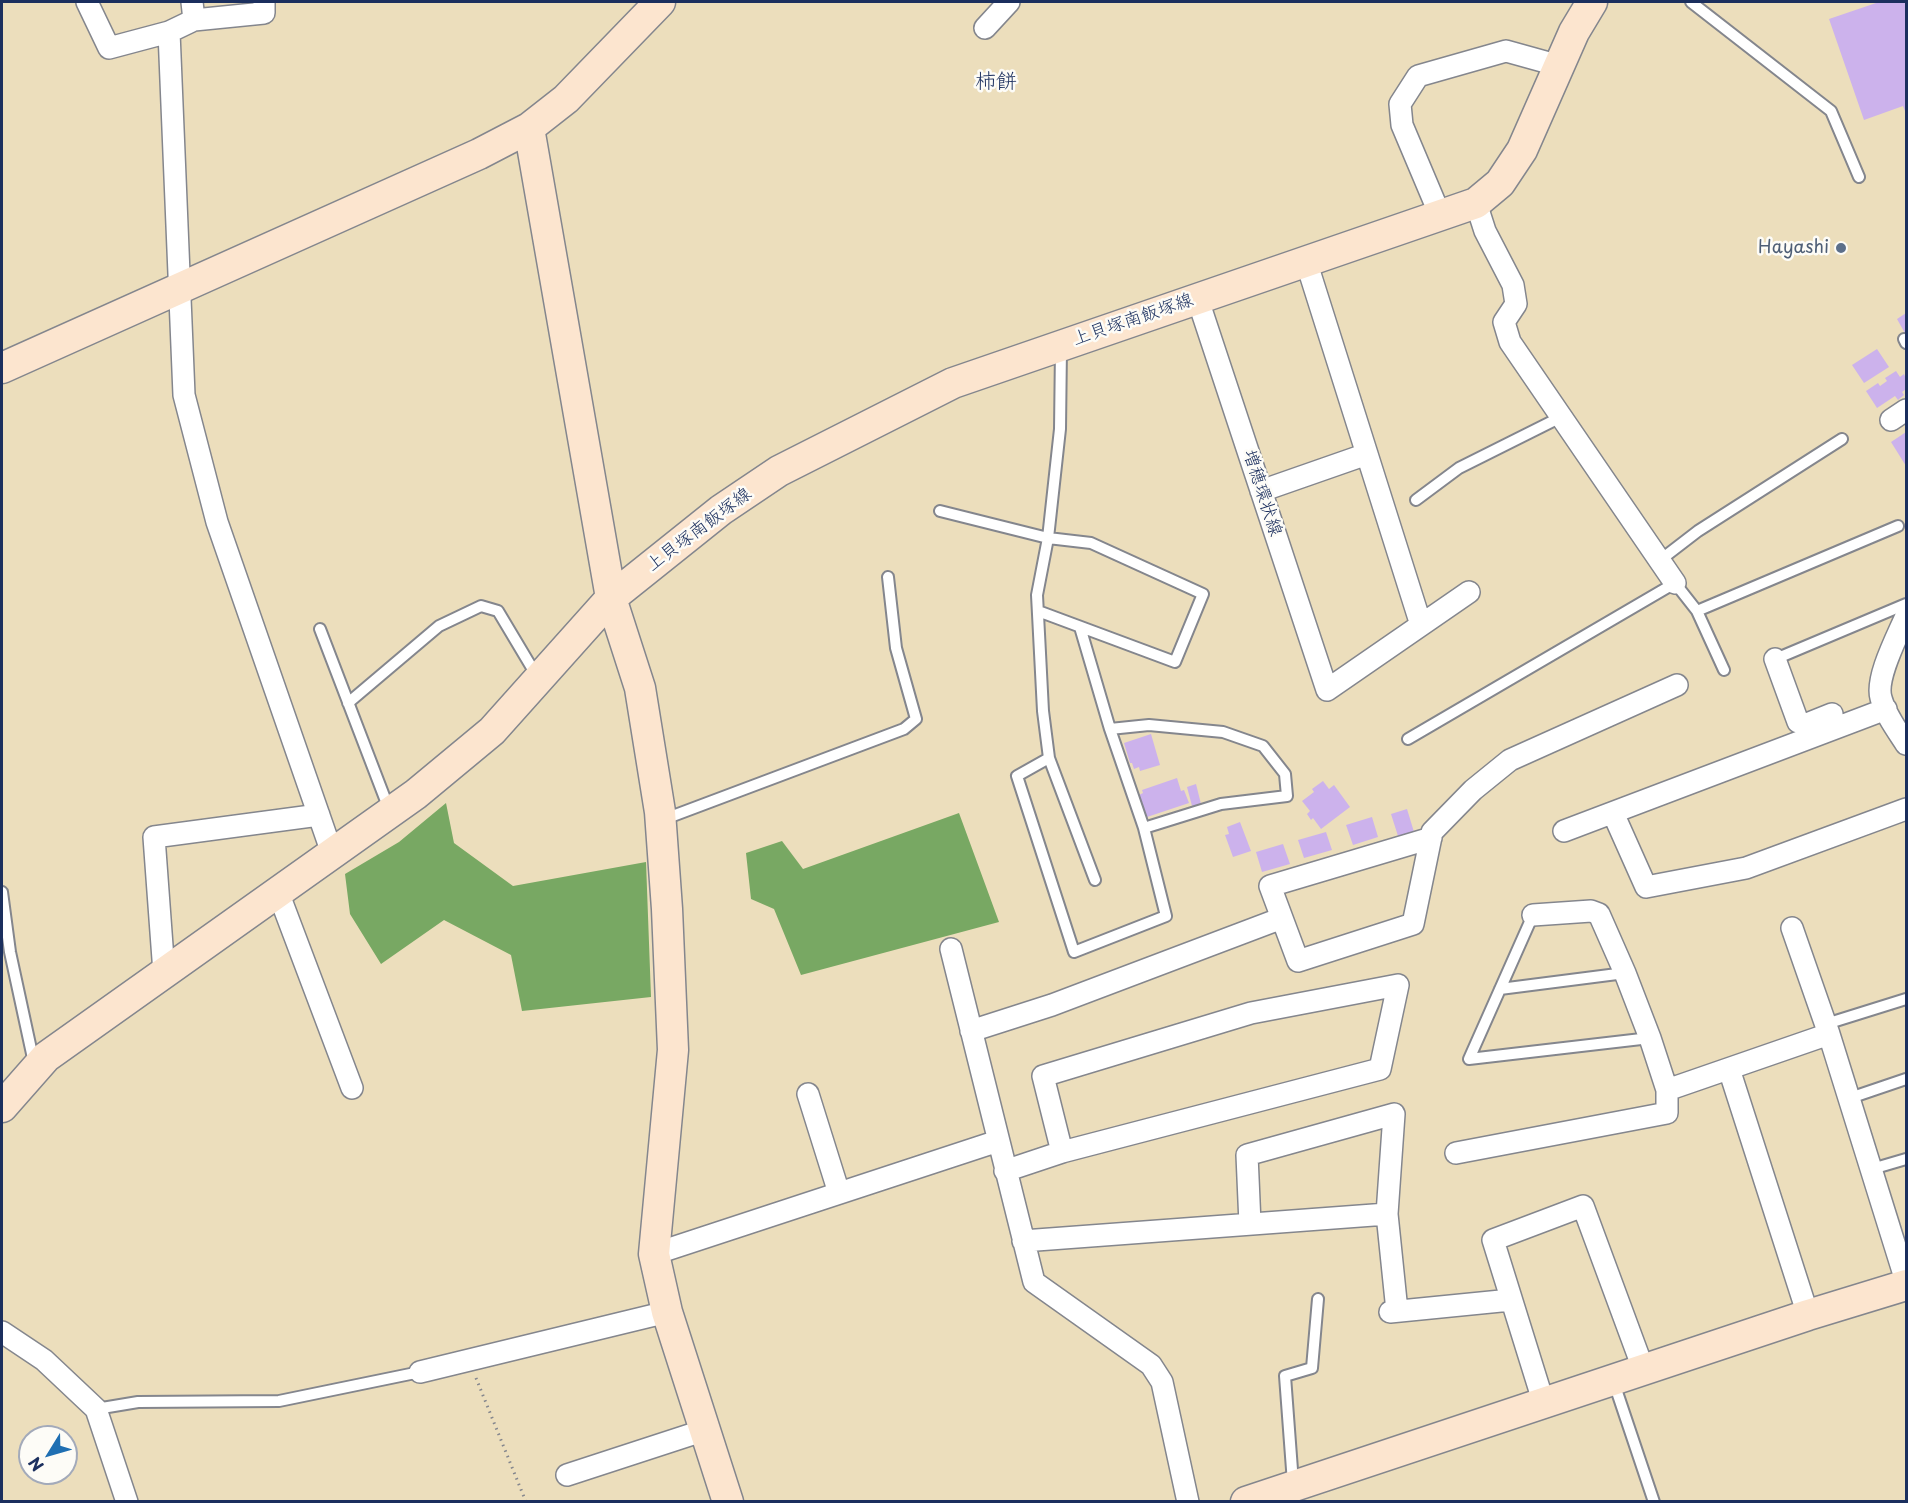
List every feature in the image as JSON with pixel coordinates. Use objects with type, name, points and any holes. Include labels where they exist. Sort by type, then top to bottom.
[{"type":"street","points":[[87,2],[109,48],[170,32],[193,11],[264,13],[264,2]]},
{"type":"street","points":[[2,368],[480,154],[529,128],[566,99],[660,2]]},
{"type":"street","points":[[985,28],[1009,2]]},
{"type":"street","name":"上貝塚南飯塚線","points":[[2,1107],[46,1057],[416,794],[492,730],[611,598],[721,510],[779,471],[953,383],[1476,202],[1500,183],[1522,150],[1574,32],[1592,2]]},
{"type":"street","points":[[170,32],[184,395],[218,522],[332,853]]},
{"type":"street","points":[[1440,215],[1402,125],[1400,105],[1418,76],[1506,51],[1560,66]]},
{"type":"street","points":[[529,128],[611,598],[640,688],[661,821],[673,1050],[654,1254],[667,1312],[705,1430],[721,1499]]},
{"type":"street","points":[[1476,202],[1485,231],[1513,285],[1516,304],[1504,322],[1510,342],[1675,583]]},
{"type":"street","points":[[1306,261],[1421,625],[1469,592]]},
{"type":"street","name":"増穂環状線","points":[[1197,297],[1327,690],[1421,625]]},
{"type":"street","points":[[1261,491],[1367,454]]},
{"type":"street","points":[[1906,616],[1885,664],[1883,702],[1906,744]]},
{"type":"street","points":[[1771,661],[1798,722],[1807,724],[1883,702]]},
{"type":"street","points":[[1431,838],[1270,886],[1298,961],[1413,924],[1431,838],[1432,832],[1473,790],[1510,760],[1677,685]]},
{"type":"street","points":[[1564,831],[1883,702]]},
{"type":"street","points":[[1613,813],[1646,887],[1746,868],[1906,809]]},
{"type":"street","points":[[164,973],[154,837],[319,815]]},
{"type":"street","points":[[278,892],[352,1088]]},
{"type":"street","points":[[1456,1154],[1667,1113],[1667,1090],[1650,1038],[1599,914],[1591,911],[1533,915]]},
{"type":"street","points":[[971,1031],[1052,1005],[1282,918]]},
{"type":"street","points":[[1792,928],[1828,1029],[1906,1281]]},
{"type":"street","points":[[951,948],[1034,1282],[1151,1365],[1162,1382],[1188,1502]]},
{"type":"street","points":[[1005,1170],[1062,1152],[1380,1069],[1398,985],[1251,1013],[1043,1076],[1062,1152]]},
{"type":"street","points":[[1667,1090],[1729,1069],[1828,1029]]},
{"type":"street","points":[[1729,1069],[1808,1315]]},
{"type":"street","points":[[808,1094],[839,1193]]},
{"type":"street","points":[[1250,1224],[1247,1155],[1394,1114],[1387,1214],[1393,1311],[1512,1300]]},
{"type":"street","points":[[654,1254],[998,1141]]},
{"type":"street","points":[[1544,1404],[1493,1240],[1583,1206],[1644,1371]]},
{"type":"street","points":[[1023,1241],[1387,1214]]},
{"type":"street","points":[[1246,1502],[1808,1315],[1906,1285]]},
{"type":"street","points":[[420,1372],[667,1312]]},
{"type":"street","points":[[2,1332],[44,1360],[96,1409],[127,1502]]},
{"type":"street","points":[[567,1475],[705,1430]]},
{"type":"lane","points":[[1691,2],[1831,111],[1859,177]]},
{"type":"lane","points":[[1062,345],[1060,429],[1048,538],[1037,595],[1043,711],[1049,758],[1095,880]]},
{"type":"lane","points":[[1416,500],[1459,468],[1561,417]]},
{"type":"lane","points":[[1659,561],[1698,531],[1842,439]]},
{"type":"lane","points":[[940,511],[1048,538],[1091,543],[1203,594],[1175,662],[1038,611]]},
{"type":"lane","points":[[1697,611],[1898,526]]},
{"type":"lane","points":[[661,821],[904,729],[916,719],[896,648],[888,577]]},
{"type":"lane","points":[[1408,739],[1675,583],[1697,611],[1724,670]]},
{"type":"lane","points":[[1771,661],[1906,604]]},
{"type":"lane","points":[[348,703],[440,626],[481,606],[498,611],[538,678]]},
{"type":"lane","points":[[1049,758],[1017,776],[1074,952],[1166,916],[1143,828],[1110,729],[1080,627]]},
{"type":"lane","points":[[320,629],[390,812]]},
{"type":"lane","points":[[1110,729],[1149,725],[1223,732],[1263,746],[1285,774],[1287,796],[1221,804],[1143,828]]},
{"type":"lane","points":[[2,892],[10,952],[35,1070]]},
{"type":"lane","points":[[1533,915],[1470,1059],[1650,1038]]},
{"type":"lane","points":[[1500,989],[1625,973]]},
{"type":"lane","points":[[1828,1029],[1906,999]]},
{"type":"lane","points":[[1850,1098],[1906,1079]]},
{"type":"lane","points":[[1872,1169],[1906,1159]]},
{"type":"lane","points":[[1293,1486],[1285,1376],[1312,1368],[1318,1299]]},
{"type":"lane","points":[[96,1409],[138,1402],[279,1401],[420,1372]]},
{"type":"lane","points":[[1613,1381],[1654,1502]]},
{"type":"path","points":[[469,1361],[526,1502]]},
{"type":"green space","points":[[446,803],[454,843],[513,886],[646,862],[651,997],[522,1011],[511,955],[444,920],[381,964],[350,914],[345,874],[399,842]]},
{"type":"green space","points":[[959,813],[999,922],[801,975],[774,909],[751,899],[746,853],[782,841],[803,869]]},
{"type":"building","points":[[1879,2],[1906,2],[1906,110],[1903,106],[1864,120],[1829,19]]},
{"type":"building","points":[[1906,313],[1906,335],[1897,319]]},
{"type":"building","points":[[1877,349],[1889,367],[1864,383],[1852,365]]},
{"type":"building","points":[[1896,371],[1900,377],[1904,374],[1906,379],[1906,389],[1902,392],[1904,395],[1898,400],[1895,396],[1877,408],[1866,391],[1878,383],[1880,386],[1887,381],[1885,378]]},
{"type":"building","points":[[1906,432],[1906,466],[1891,442]]},
{"type":"building","points":[[1151,734],[1160,765],[1140,771],[1139,767],[1134,769],[1124,743]]},
{"type":"building","points":[[1177,778],[1181,791],[1184,790],[1189,803],[1147,817],[1139,795],[1143,793],[1142,790]]},
{"type":"building","points":[[1323,781],[1329,789],[1334,785],[1350,807],[1321,829],[1313,818],[1311,820],[1307,814],[1310,811],[1302,801]]},
{"type":"building","points":[[1196,784],[1201,804],[1192,806],[1187,787]]},
{"type":"building","points":[[1407,809],[1414,832],[1398,836],[1391,814]]},
{"type":"building","points":[[1372,817],[1378,837],[1353,845],[1346,825]]},
{"type":"building","points":[[1240,822],[1251,851],[1233,857],[1225,835],[1229,834],[1227,827]]},
{"type":"building","points":[[1326,832],[1332,850],[1304,858],[1298,840]]},
{"type":"building","points":[[1283,844],[1290,864],[1262,872],[1256,852]]},
{"type":"place","name":"Hayashi","points":[[1841,248]]},
{"type":"district","name":"柿餅","points":[[996,82]]}]
